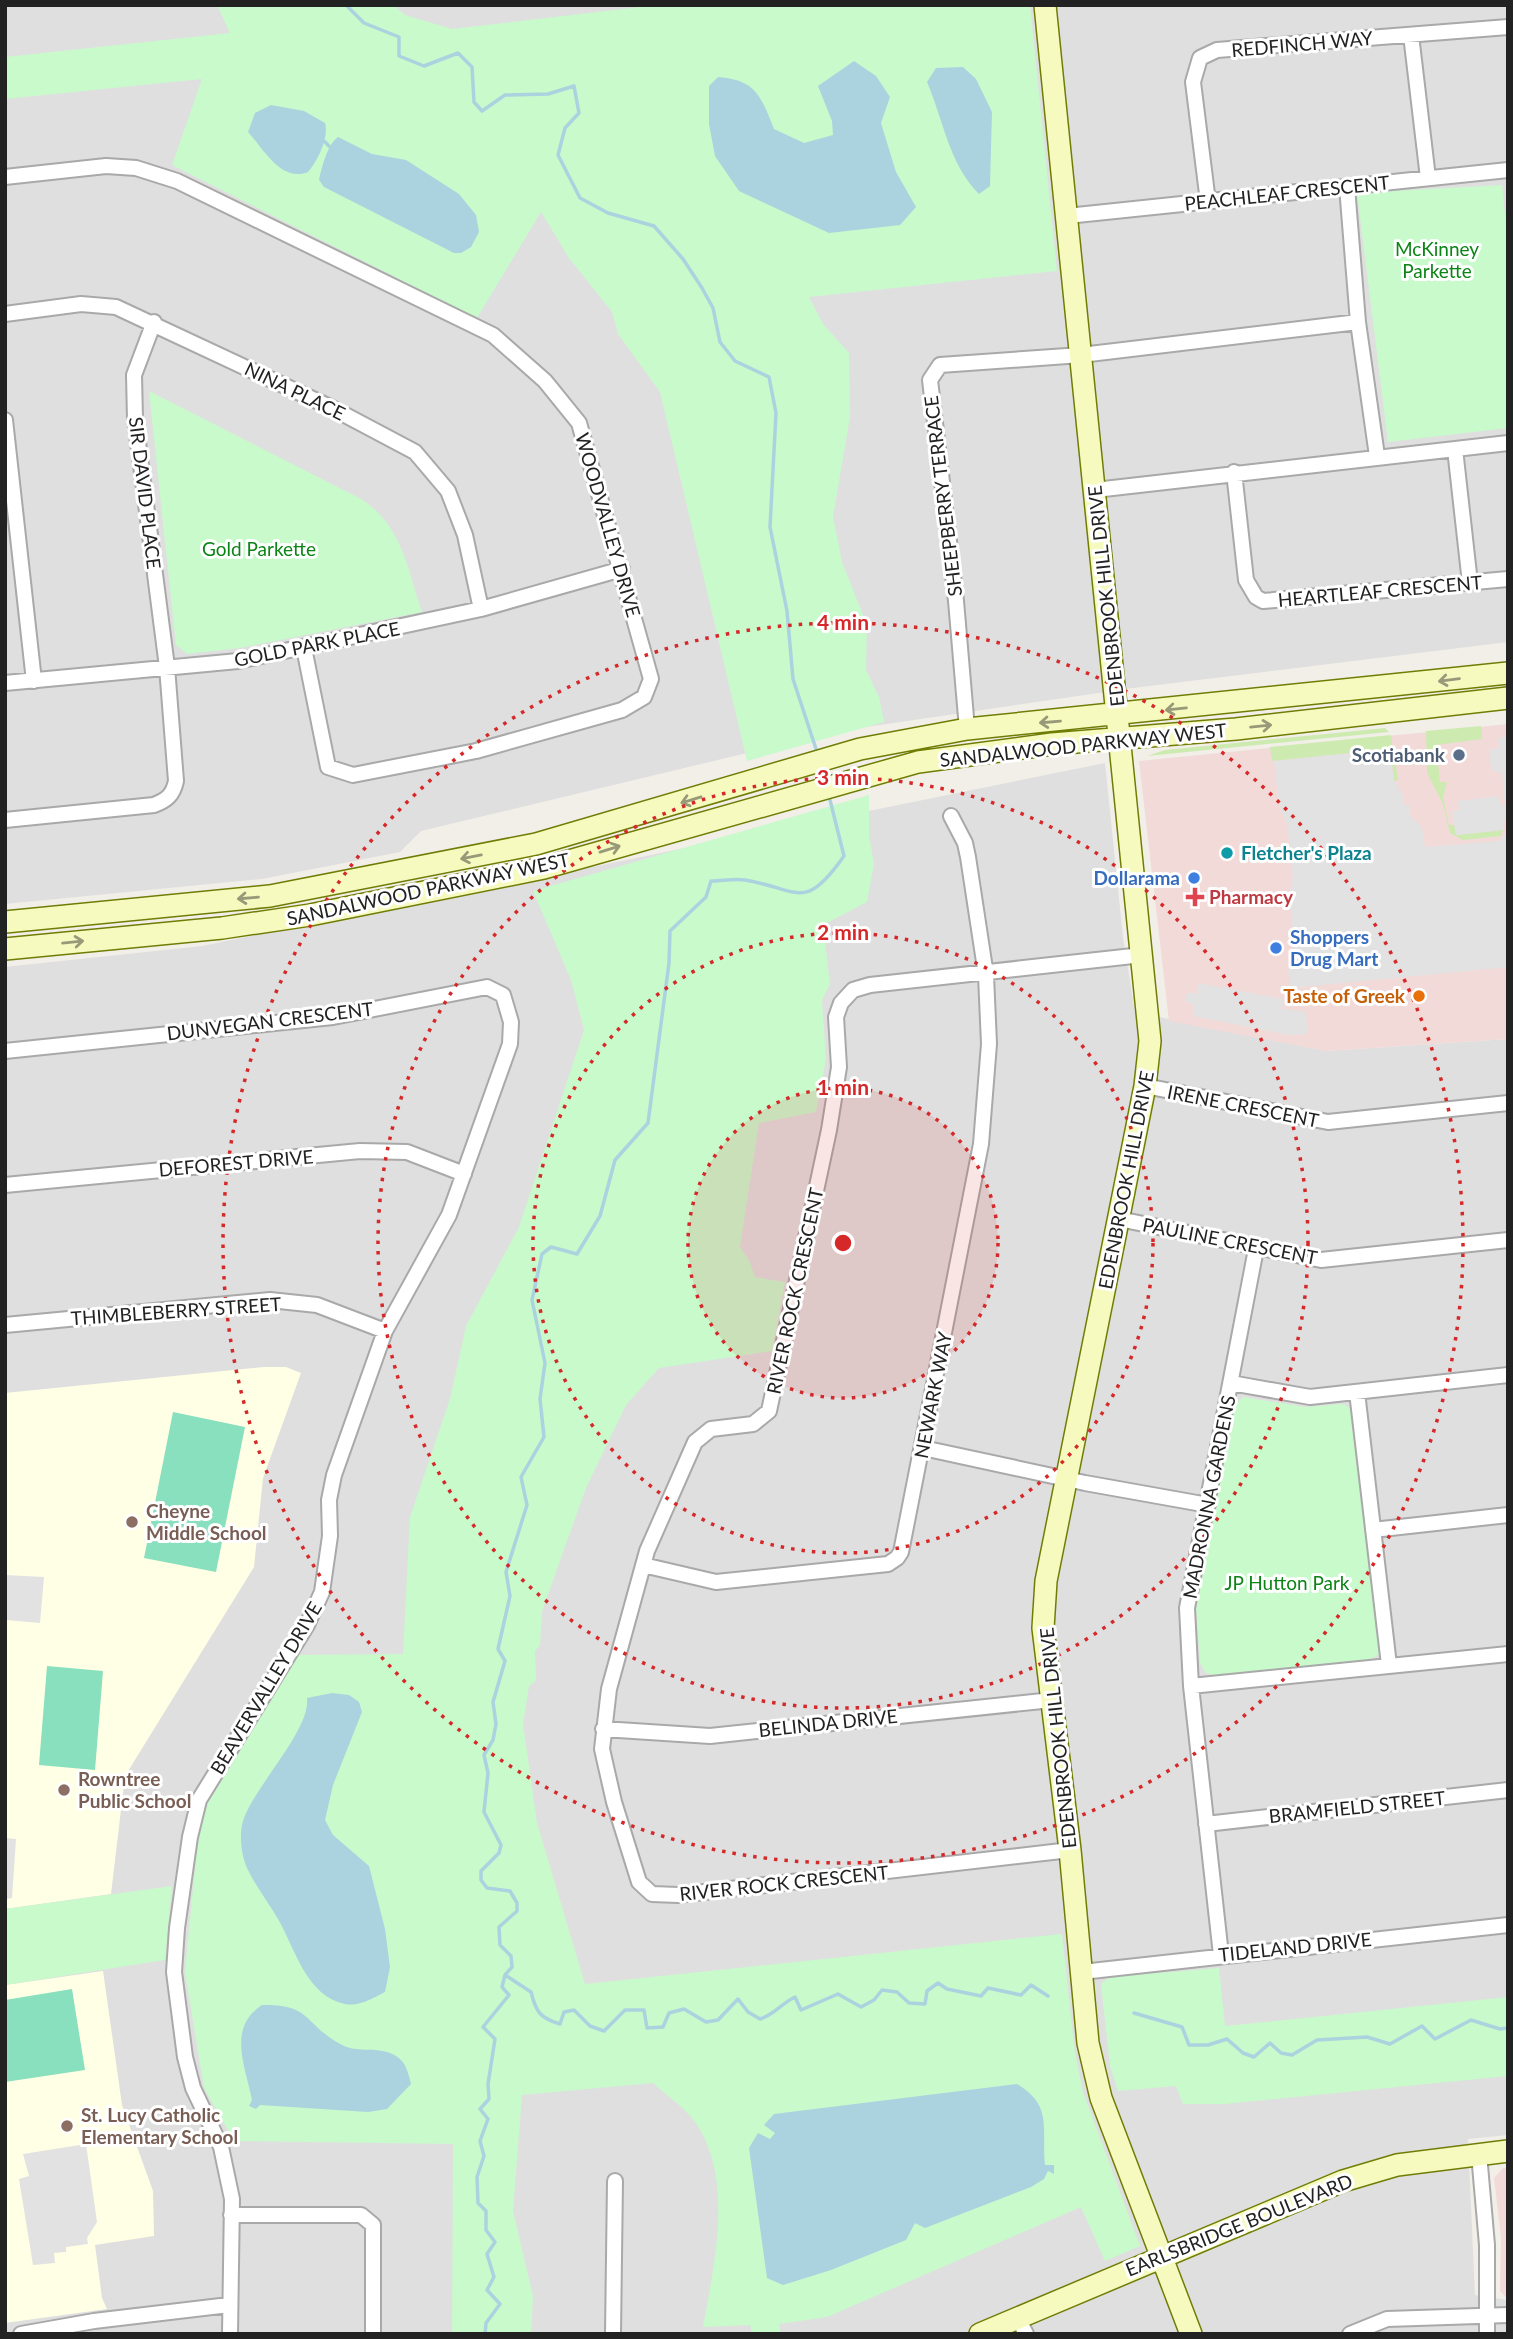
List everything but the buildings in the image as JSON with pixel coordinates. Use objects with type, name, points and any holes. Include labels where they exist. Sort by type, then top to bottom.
[{"type":"main road","name":"EDENBROOK HILL DRIVE","points":[[1045,5],[1150,1027],[1145,1086],[1046,1581],[1043,1628],[1070,1850],[1088,2043],[1101,2098],[1191,2334]]},
{"type":"main road","name":"SANDALWOOD PARKWAY WEST","points":[[5,922],[282,894],[536,844],[860,749],[967,729],[1118,716],[1508,673]]},
{"type":"main road","name":"SANDALWOOD PARKWAY WEST","points":[[5,949],[222,928],[310,915],[544,869],[767,803],[918,762],[963,755],[1236,729],[1508,698]]},
{"type":"main road","name":"EARLSBRIDGE BOULEVARD","points":[[979,2334],[1022,2326],[1161,2255],[1343,2181],[1397,2165],[1508,2151]]},
{"type":"street","name":"REDFINCH WAY","points":[[1208,201],[1193,82],[1200,58],[1217,50],[1508,27]]},
{"type":"street","points":[[1411,35],[1428,178]]},
{"type":"street","name":"WOODVALLEY DRIVE","points":[[5,177],[106,166],[136,168],[177,181],[493,335],[545,381],[579,423],[651,679],[644,697],[622,710],[476,751],[353,775],[328,767],[304,648]]},
{"type":"street","name":"PEACHLEAF CRESCENT","points":[[1067,216],[1508,170]]},
{"type":"street","points":[[1347,187],[1358,322],[1377,456]]},
{"type":"street","name":"NINA PLACE","points":[[5,314],[81,304],[116,307],[154,322],[415,452],[448,491],[465,535],[481,609]]},
{"type":"street","name":"SIR DAVID PLACE","points":[[5,820],[154,805],[165,801],[174,792],[176,781],[167,667],[135,419],[134,375],[154,322]]},
{"type":"street","points":[[1081,355],[1358,322]]},
{"type":"street","name":"SHEEPBERRY TERRACE","points":[[967,729],[956,601],[930,380],[940,365],[1081,355]]},
{"type":"street","points":[[5,420],[34,681]]},
{"type":"street","points":[[1095,490],[1234,472],[1508,443]]},
{"type":"street","points":[[1455,449],[1470,583]]},
{"type":"street","name":"HEARTLEAF CRESCENT","points":[[1234,472],[1246,580],[1263,601],[1508,579]]},
{"type":"street","name":"GOLD PARK PLACE","points":[[5,683],[238,660],[304,648],[481,609],[622,569]]},
{"type":"street","name":"NEWARK WAY","points":[[643,1565],[716,1582],[888,1564],[901,1552],[981,1144],[989,1044],[986,975],[968,857],[965,843],[951,816]]},
{"type":"street","name":"RIVER ROCK CRESCENT","points":[[1070,1850],[678,1895],[652,1894],[639,1882],[614,1802],[602,1749],[603,1729],[609,1689],[643,1565],[660,1514],[695,1442],[711,1429],[753,1424],[769,1411],[829,1130],[839,1067],[836,1017],[841,1003],[853,990],[870,985],[986,975],[1142,955]]},
{"type":"street","name":"DUNVEGAN CRESCENT","points":[[5,1051],[333,1017],[465,990],[496,988],[503,995],[511,1022],[510,1044],[449,1215],[385,1331]]},
{"type":"street","name":"IRENE CRESCENT","points":[[1145,1086],[1328,1122],[1508,1103]]},
{"type":"street","name":"DEFOREST DRIVE","points":[[5,1185],[360,1152],[407,1152],[464,1174]]},
{"type":"street","name":"PAULINE CRESCENT","points":[[1119,1219],[1256,1249],[1321,1260],[1508,1240]]},
{"type":"street","name":"MADRONNA GARDENS","points":[[1221,1955],[1191,1686],[1187,1608],[1256,1249]]},
{"type":"street","name":"THIMBLEBERRY STREET","points":[[5,1325],[270,1300],[317,1305],[385,1331]]},
{"type":"street","name":"BEAVERVALLEY DRIVE","points":[[230,2334],[232,2199],[221,2147],[193,2088],[174,1972],[190,1837],[199,1800],[307,1625],[322,1592],[330,1536],[329,1500],[334,1475],[385,1331]]},
{"type":"street","points":[[1231,1383],[1310,1397],[1508,1375]]},
{"type":"street","points":[[1357,1392],[1389,1665]]},
{"type":"street","points":[[923,1448],[1208,1506]]},
{"type":"street","points":[[1373,1530],[1508,1516]]},
{"type":"street","points":[[1191,1686],[1508,1654]]},
{"type":"street","name":"BELINDA DRIVE","points":[[603,1729],[710,1736],[1052,1700]]},
{"type":"street","name":"BRAMFIELD STREET","points":[[1206,1824],[1508,1790]]},
{"type":"street","name":"TIDELAND DRIVE","points":[[1082,1972],[1508,1925]]},
{"type":"street","points":[[1479,2154],[1485,2206],[1487,2334]]},
{"type":"street","points":[[613,2334],[615,2182]]},
{"type":"street","points":[[231,2215],[360,2215],[373,2225],[373,2334]]},
{"type":"street","points":[[21,2334],[94,2321],[229,2305]]},
{"type":"street","points":[[1350,2334],[1387,2319],[1508,2315]]},
{"type":"shaded area","points":[[5,5],[1508,5],[1508,642],[1133,688],[839,731],[421,831],[400,852],[262,879],[5,904]]},
{"type":"shaded area","name":"Fletcher's Plaza","points":[[1508,724],[1508,1039],[1326,1051],[1169,1021],[1139,761]]},
{"type":"shaded area","points":[[1508,737],[1508,830],[1504,819],[1503,830],[1456,835],[1452,812],[1459,810],[1458,801],[1499,796],[1501,806],[1505,805],[1502,773],[1491,770],[1489,750],[1499,748],[1498,738]]},
{"type":"shaded area","points":[[1390,749],[1394,781],[1403,795],[1404,805],[1410,805],[1410,816],[1422,827],[1425,847],[1499,841],[1508,831],[1508,967],[1290,988],[1288,969],[1294,954],[1289,894],[1293,879],[1287,824],[1279,805],[1274,761]]},
{"type":"shaded area","points":[[1105,763],[1123,937],[1135,1012],[1326,1051],[1508,1039],[1508,2135],[1468,2139],[1475,2295],[1508,2300],[1508,2334],[5,2334],[5,967],[202,946]]},
{"type":"shaded area","points":[[1199,983],[1283,999],[1282,1009],[1306,1012],[1308,1034],[1289,1035],[1193,1016],[1194,1004],[1185,1002],[1187,993],[1197,993]]},
{"type":"shaded area","name":"Cheyne Middle School","points":[[286,1367],[301,1373],[263,1478],[254,1567],[125,1776],[111,1894],[5,1909],[5,1393]]},
{"type":"shaded area","points":[[5,1575],[44,1577],[40,1623],[6,1620],[5,1629]]},
{"type":"shaded area","points":[[5,1838],[16,1839],[12,1898],[5,1899]]},
{"type":"shaded area","name":"St. Lucy Catholic Elementary School","points":[[103,1971],[122,2105],[153,2191],[154,2236],[95,2245],[102,2298],[107,2309],[5,2323],[5,1985]]},
{"type":"shaded area","points":[[86,2144],[97,2222],[87,2238],[88,2244],[66,2247],[66,2252],[54,2253],[55,2263],[33,2265],[19,2179],[29,2176],[23,2154]]},
{"type":"shaded area","points":[[1503,2168],[1508,2168],[1508,2299],[1500,2291],[1501,2238],[1494,2178]]},
{"type":"green space","points":[[217,5],[393,5],[405,15],[452,29],[657,5],[1030,5],[1057,271],[809,297],[823,324],[849,353],[850,417],[833,517],[842,562],[867,625],[866,670],[879,697],[884,722],[747,761],[660,392],[618,334],[612,312],[569,258],[541,212],[477,318],[172,165],[202,79],[5,99],[5,57],[230,33]]},
{"type":"green space","name":"McKinney Parkette","points":[[1502,185],[1508,244],[1508,428],[1388,442],[1357,193]]},
{"type":"green space","name":"Gold Parkette","points":[[149,391],[363,500],[387,523],[395,536],[422,612],[240,648],[187,654],[176,645]]},
{"type":"green space","points":[[1481,726],[1482,739],[1436,745],[1440,782],[1447,782],[1443,797],[1449,825],[1454,825],[1456,835],[1503,830],[1501,836],[1463,840],[1450,833],[1443,804],[1427,773],[1426,731]]},
{"type":"green space","points":[[1385,728],[1389,732],[1147,756],[1165,750]]},
{"type":"green space","points":[[1391,735],[1398,780],[1394,781],[1390,749],[1272,761],[1270,747]]},
{"type":"green space","points":[[869,795],[869,835],[874,864],[867,902],[823,925],[830,984],[822,1000],[826,1059],[816,1112],[759,1123],[740,1247],[749,1260],[755,1277],[785,1282],[772,1351],[659,1368],[626,1405],[586,1488],[542,1611],[540,1645],[535,1651],[536,1680],[529,1686],[523,1724],[537,1823],[585,1984],[1062,1934],[1075,2053],[1083,2092],[1140,2246],[1105,2261],[1081,2207],[827,2317],[779,2324],[781,2334],[752,2334],[750,2325],[703,2327],[716,2252],[718,2199],[716,2174],[709,2150],[695,2122],[653,2083],[522,2095],[513,2211],[533,2296],[531,2334],[452,2334],[453,2144],[234,2141],[204,2088],[185,1972],[197,1846],[206,1806],[299,1655],[403,1654],[410,1517],[450,1399],[466,1326],[519,1227],[584,1030],[571,980],[533,891]]},
{"type":"green space","name":"JP Hutton Park","points":[[1243,1397],[1305,1407],[1343,1404],[1353,1410],[1351,1418],[1381,1653],[1368,1661],[1219,1676],[1206,1673],[1200,1663],[1196,1610],[1235,1405]]},
{"type":"green space","points":[[173,1412],[245,1427],[216,1572],[144,1558]]},
{"type":"green space","points":[[47,1666],[103,1671],[95,1770],[39,1765]]},
{"type":"green space","points":[[172,1886],[165,1960],[5,1985],[5,1909]]},
{"type":"green space","points":[[1219,1968],[1225,2026],[1508,1997],[1508,2076],[1225,2104],[1183,2104],[1176,2086],[1118,2091],[1110,2066],[1101,1984],[1109,1977]]},
{"type":"green space","points":[[72,1989],[85,2070],[5,2082],[5,2000]]},
{"type":"water","points":[[854,61],[876,76],[890,97],[881,123],[896,172],[916,207],[900,225],[829,233],[739,191],[715,156],[709,124],[709,86],[718,77],[749,86],[761,99],[774,129],[804,143],[833,135],[832,121],[818,86]]},
{"type":"water","points":[[963,67],[976,79],[992,112],[990,186],[979,194],[960,169],[927,82],[936,68]]},
{"type":"water","points":[[271,105],[304,111],[325,123],[322,149],[308,172],[289,173],[281,168],[266,155],[248,132],[255,113]]},
{"type":"water","points":[[338,137],[372,154],[406,160],[459,194],[476,215],[479,232],[471,247],[461,253],[454,253],[324,187],[319,180],[322,169],[328,151]]},
{"type":"water","points":[[332,1693],[349,1695],[359,1702],[362,1712],[333,1785],[325,1820],[333,1835],[369,1866],[385,1929],[390,1967],[385,1992],[350,2005],[332,1999],[311,1981],[250,1874],[241,1844],[243,1821],[300,1726],[306,1711],[307,1698]]},
{"type":"water","points":[[262,2005],[278,2005],[300,2012],[330,2038],[349,2048],[383,2051],[396,2056],[408,2071],[411,2084],[387,2109],[368,2112],[260,2105],[256,2109],[249,2106],[252,2100],[243,2061],[242,2036],[251,2014]]},
{"type":"water","points":[[1017,2084],[1029,2092],[1041,2110],[1045,2165],[1054,2165],[1054,2174],[1048,2171],[1044,2179],[1031,2187],[925,2228],[915,2223],[906,2240],[831,2270],[783,2285],[767,2278],[749,2148],[758,2133],[770,2139],[775,2133],[764,2125],[774,2114]]},
{"type":"waterway","points":[[346,5],[364,23],[399,37],[399,56],[424,66],[458,53],[472,67],[474,102],[482,111],[505,95],[548,94],[574,86],[579,113],[565,128],[558,155],[580,198],[608,213],[654,226],[683,259],[702,288],[713,308],[720,342],[735,361],[769,377],[776,413],[770,527],[787,611],[793,679],[818,755]]},
{"type":"waterway","points":[[324,141],[330,147]]},
{"type":"waterway","points":[[485,2334],[486,2323],[500,2304],[487,2290],[494,2277],[487,2254],[495,2242],[486,2230],[486,2211],[478,2203],[477,2177],[484,2156],[480,2141],[488,2119],[480,2109],[489,2099],[488,2084],[495,2039],[483,2027],[509,1995],[502,1987],[505,1975],[512,1967],[511,1956],[500,1945],[499,1927],[517,1911],[517,1903],[510,1891],[487,1888],[481,1880],[481,1871],[499,1853],[501,1845],[484,1812],[488,1773],[484,1755],[493,1740],[496,1724],[493,1702],[505,1661],[498,1649],[510,1596],[506,1572],[527,1505],[521,1477],[544,1437],[540,1399],[545,1363],[532,1300],[542,1254],[551,1247],[577,1254],[600,1216],[615,1160],[648,1123],[669,963],[670,931],[706,897],[711,881],[745,880],[800,893],[819,885],[844,856],[829,796]]},
{"type":"waterway","points":[[505,1975],[531,1992],[543,2017],[560,2024],[564,2012],[574,2010],[590,2026],[604,2031],[625,2010],[644,2010],[647,2028],[663,2027],[669,2013],[684,2009],[706,2022],[718,2020],[738,1999],[748,2012],[760,2019],[795,1997],[801,2010],[838,1994],[861,2007],[874,2000],[882,1990],[897,1992],[909,2003],[925,2004],[927,1991],[938,1983],[947,1989],[981,1996],[988,1988],[1021,1995],[1031,1985],[1048,1996]]},
{"type":"waterway","points":[[1134,2013],[1182,2027],[1189,2045],[1208,2045],[1227,2039],[1243,2053],[1254,2057],[1270,2043],[1281,2053],[1292,2055],[1317,2040],[1367,2037],[1390,2044],[1422,2026],[1435,2039],[1471,2020],[1500,2029],[1508,2028]]},
{"type":"place","name":"Scotiabank","points":[[1459,755]]},
{"type":"place","name":"Fletcher's Plaza","points":[[1227,853]]},
{"type":"place","name":"Dollarama","points":[[1194,878]]},
{"type":"place","name":"Pharmacy","points":[[1195,897]]},
{"type":"place","name":"Shoppers Drug Mart","points":[[1276,948]]},
{"type":"place","name":"Taste of Greek","points":[[1419,996]]},
{"type":"place","name":"Cheyne Middle School","points":[[132,1522]]},
{"type":"place","name":"Rowntree Public School","points":[[64,1790]]},
{"type":"place","name":"St. Lucy Catholic Elementary School","points":[[67,2126]]}]
